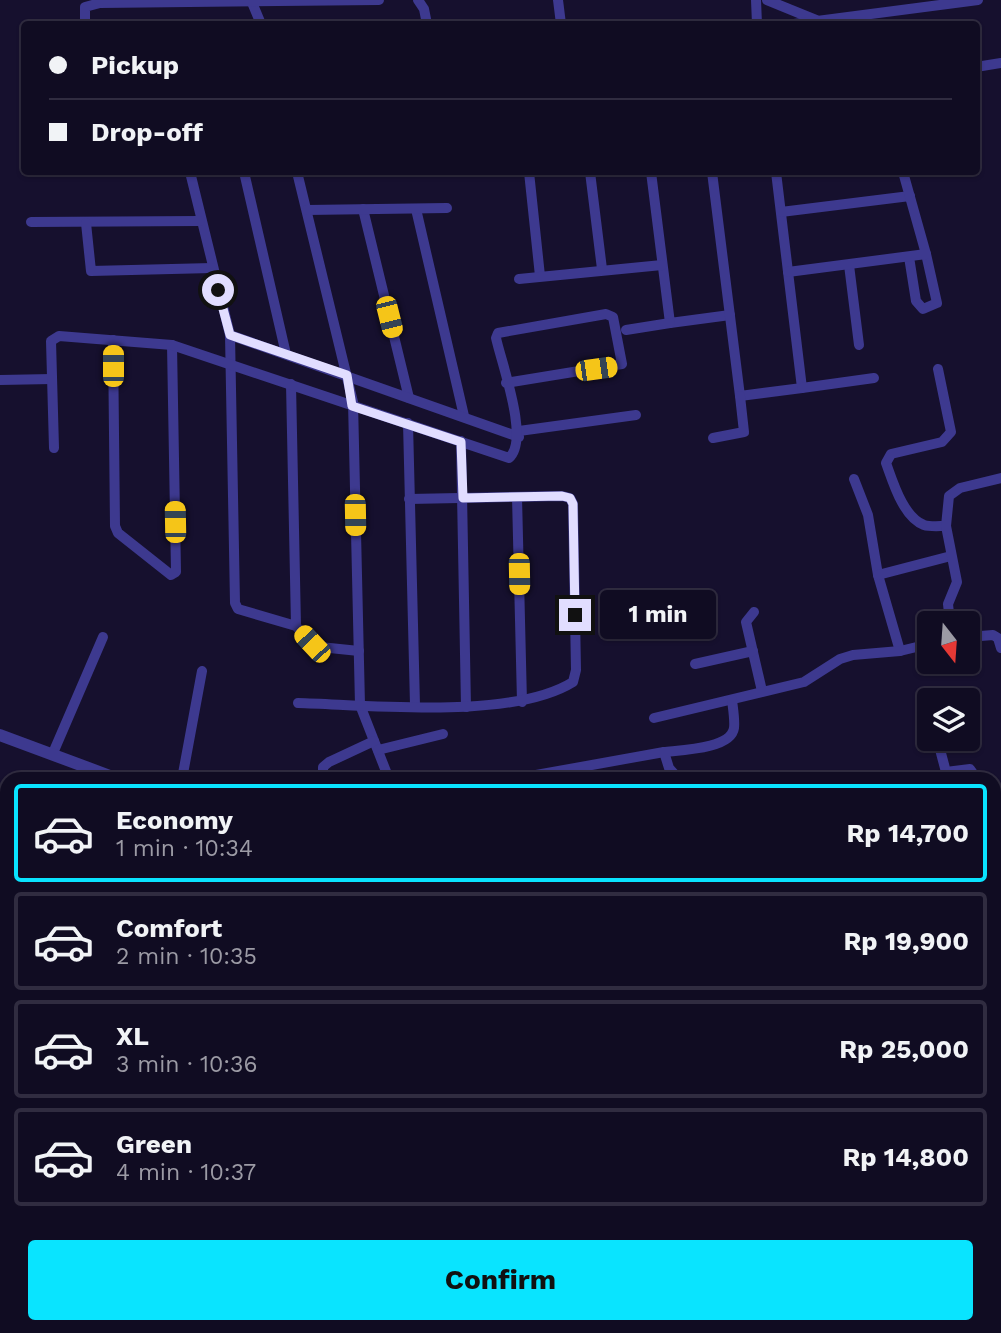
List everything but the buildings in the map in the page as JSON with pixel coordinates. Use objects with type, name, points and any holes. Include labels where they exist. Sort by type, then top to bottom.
[{"type":"street","points":[[85,21],[85,7],[100,1],[379,0]]},
{"type":"street","points":[[418,0],[424,9],[426,21]]},
{"type":"street","points":[[558,0],[561,21]]},
{"type":"street","points":[[756,0],[757,21]]},
{"type":"street","points":[[767,0],[819,21],[978,0]]},
{"type":"street","points":[[252,1],[260,21]]},
{"type":"street","points":[[980,66],[1001,63]]},
{"type":"street","points":[[191,175],[230,335],[233,365],[235,603],[238,609],[296,626],[312,644],[359,651]]},
{"type":"street","points":[[245,175],[286,355]]},
{"type":"street","points":[[298,175],[352,404],[360,705],[386,772]]},
{"type":"street","points":[[529,175],[540,276]]},
{"type":"street","points":[[590,175],[602,269]]},
{"type":"street","points":[[651,175],[670,323]]},
{"type":"street","points":[[712,175],[744,432],[713,438]]},
{"type":"street","points":[[776,175],[802,388]]},
{"type":"street","points":[[904,175],[937,303],[923,309],[916,301],[909,257]]},
{"type":"street","points":[[781,212],[910,196]]},
{"type":"street","points":[[307,210],[447,208]]},
{"type":"street","points":[[363,209],[409,398]]},
{"type":"street","points":[[416,209],[464,416]]},
{"type":"street","points":[[31,222],[200,221]]},
{"type":"street","points":[[86,223],[91,271],[212,268]]},
{"type":"street","points":[[788,272],[926,254]]},
{"type":"street","points":[[519,279],[662,265]]},
{"type":"street","points":[[849,265],[859,345]]},
{"type":"street","points":[[54,448],[51,341],[54,337],[172,345],[509,458],[519,434],[506,383],[496,338],[500,331],[606,314],[613,317],[622,364],[506,383]]},
{"type":"street","points":[[626,330],[730,315]]},
{"type":"street","points":[[230,335],[348,380],[519,434],[636,415]]},
{"type":"street","points":[[113,340],[116,526],[118,533],[171,576],[176,572],[172,345]]},
{"type":"street","points":[[939,369],[951,432],[942,442],[891,454],[886,463],[898,492],[915,519],[926,526],[946,526]]},
{"type":"street","points":[[740,396],[874,378]]},
{"type":"street","points":[[0,380],[52,379]]},
{"type":"street","points":[[291,384],[296,626]]},
{"type":"street","points":[[408,423],[415,705]]},
{"type":"street","points":[[461,442],[466,707]]},
{"type":"street","points":[[949,611],[948,604],[957,582],[946,526],[949,496],[960,488],[1001,478]]},
{"type":"street","points":[[854,479],[868,515],[878,575],[900,651]]},
{"type":"street","points":[[517,497],[522,702]]},
{"type":"street","points":[[298,703],[466,707],[522,702],[573,682],[576,670],[573,504],[570,498],[409,499]]},
{"type":"street","points":[[878,575],[951,556]]},
{"type":"street","points":[[754,612],[746,622],[762,691]]},
{"type":"street","points":[[980,636],[993,635],[998,638],[1001,648]]},
{"type":"street","points":[[53,753],[103,637]]},
{"type":"street","points":[[654,718],[804,682],[840,659],[917,647]]},
{"type":"street","points":[[695,664],[753,651]]},
{"type":"street","points":[[183,772],[202,671]]},
{"type":"street","points":[[553,772],[720,744],[730,738],[734,730],[732,700]]},
{"type":"street","points":[[323,772],[323,767],[329,762],[376,746],[443,734]]},
{"type":"street","points":[[0,735],[53,753],[96,772]]},
{"type":"street","points":[[941,751],[947,772]]},
{"type":"street","points":[[664,752],[666,762],[674,772]]},
{"type":"street","points":[[953,772],[970,769],[972,772]]},
{"type":"route","points":[[218,290],[230,335],[347,375],[352,406],[461,442],[463,498],[570,498],[573,504],[575,615]]}]
